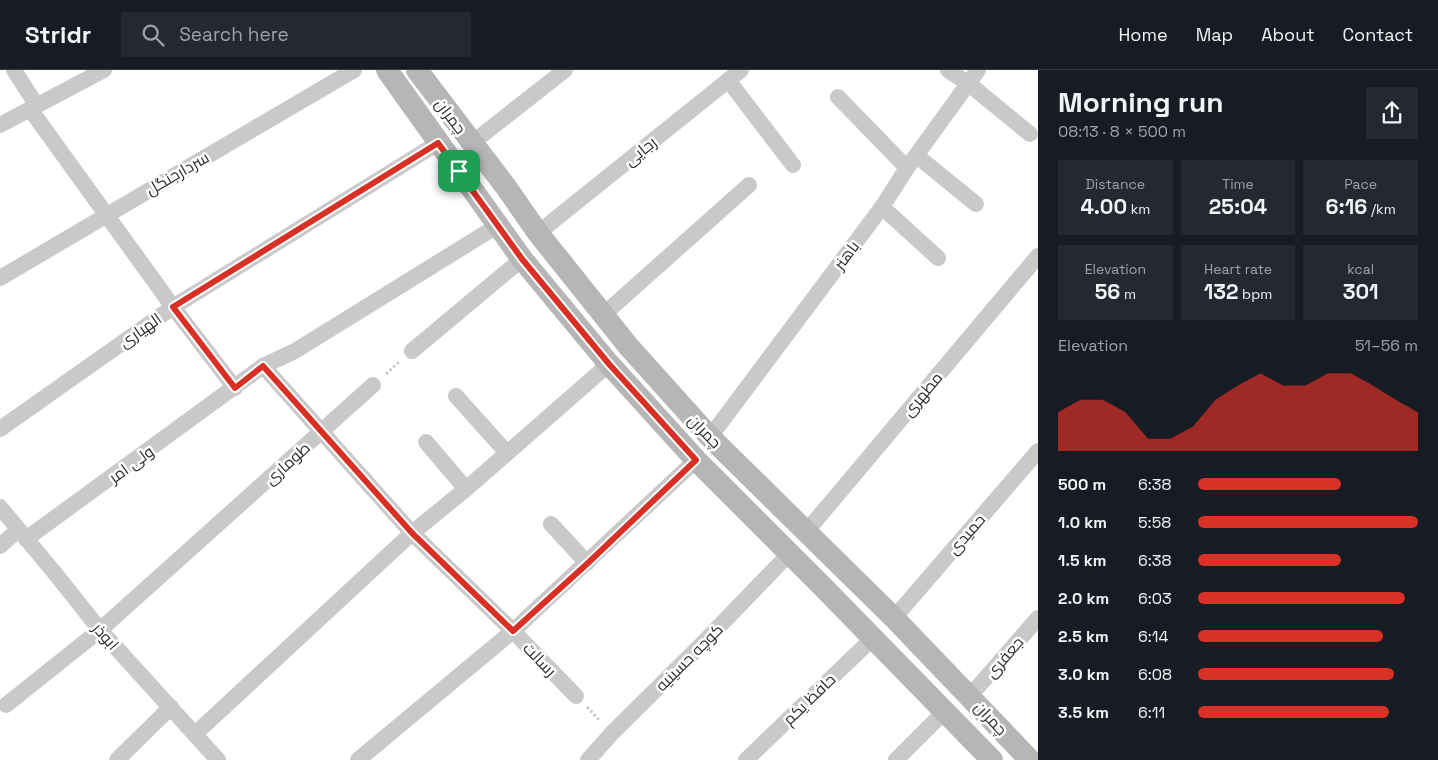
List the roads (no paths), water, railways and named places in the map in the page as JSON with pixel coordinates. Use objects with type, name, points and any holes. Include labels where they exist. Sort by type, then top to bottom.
[{"type":"main road","name":"چمران","points":[[387,70],[497,226],[609,364],[696,460],[992,760]]},
{"type":"main road","name":"چمران","points":[[416,70],[506,187],[538,233],[629,347],[710,437],[894,618],[1030,760]]},
{"type":"street","points":[[14,70],[34,108],[106,214],[173,307],[235,388]]},
{"type":"street","points":[[0,125],[104,70]]},
{"type":"street","name":"سردارجنگل","points":[[0,278],[354,70]]},
{"type":"street","points":[[472,143],[565,70]]},
{"type":"street","points":[[948,70],[969,84],[1030,134]]},
{"type":"street","name":"باهنر","points":[[710,437],[882,208],[912,162],[978,70]]},
{"type":"street","points":[[735,75],[793,165]]},
{"type":"street","name":"رجایی","points":[[538,233],[735,75]]},
{"type":"street","points":[[838,96],[912,162],[976,204]]},
{"type":"street","name":"الهیاری","points":[[0,429],[173,307],[438,143]]},
{"type":"street","points":[[603,315],[749,185]]},
{"type":"street","points":[[882,208],[938,258]]},
{"type":"street","name":"ولی امر","points":[[0,546],[22,535],[235,388],[263,366],[295,351],[497,226]]},
{"type":"street","name":"مطهری","points":[[806,532],[1038,256]]},
{"type":"street","points":[[412,351],[522,259]]},
{"type":"street","points":[[195,734],[412,533],[466,489],[609,364]]},
{"type":"street","name":"رسالت","points":[[263,366],[412,533],[513,631],[576,696]]},
{"type":"street","name":"طوماری","points":[[6,705],[100,630],[373,385]]},
{"type":"street","points":[[456,396],[507,453]]},
{"type":"street","points":[[426,442],[466,489]]},
{"type":"street","name":"حمیدی","points":[[894,618],[1038,451]]},
{"type":"street","points":[[358,760],[513,631],[588,563],[696,460]]},
{"type":"street","name":"ابوذر","points":[[0,507],[100,630],[218,760]]},
{"type":"street","points":[[551,524],[588,563]]},
{"type":"street","name":"کوچه حسینیه","points":[[588,760],[612,733],[790,554]]},
{"type":"street","name":"جعفری","points":[[970,696],[1038,618]]},
{"type":"street","name":"حافظ یکم","points":[[746,760],[873,638]]},
{"type":"street","points":[[117,760],[171,707]]},
{"type":"street","points":[[896,760],[945,711]]}]
